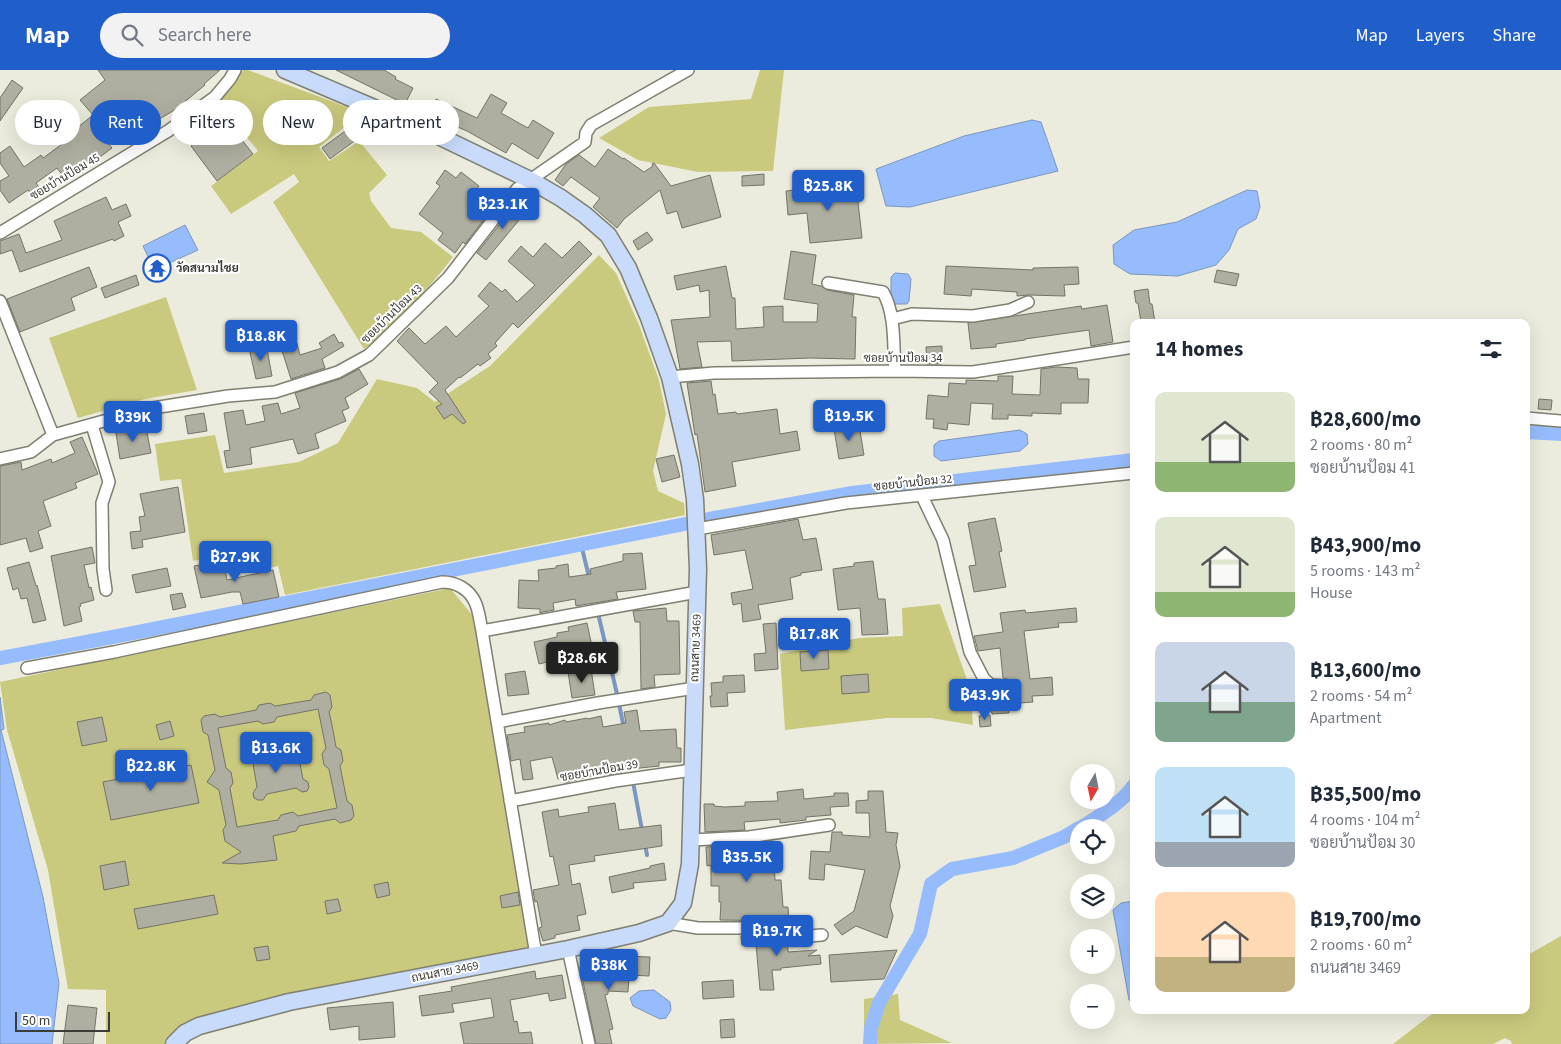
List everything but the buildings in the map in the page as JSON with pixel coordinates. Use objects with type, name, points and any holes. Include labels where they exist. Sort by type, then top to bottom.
[{"type":"street","name":"ซอยบ้านป้อม 45","points":[[0,233],[168,131],[215,97],[236,70]]},
{"type":"street","name":"ถนนสาย 3469","points":[[174,1044],[185,1032],[199,1026],[290,1002],[639,934],[668,923],[683,903],[690,864],[698,592],[697,529],[690,464],[670,377],[649,318],[628,268],[608,235],[585,215],[530,180],[435,134],[285,70]]},
{"type":"street","name":"ซอยบ้านป้อม 43","points":[[53,435],[147,409],[228,396],[275,392],[338,372],[354,364],[380,346],[448,278],[517,189],[585,142],[586,133],[591,125],[688,70]]},
{"type":"street","points":[[828,283],[883,292],[892,319],[895,371]]},
{"type":"street","points":[[0,301],[53,435],[31,452],[0,458]]},
{"type":"street","points":[[892,319],[912,314],[973,316],[1010,310],[1028,302]]},
{"type":"street","name":"ซอยบ้านป้อม 34","points":[[670,377],[714,373],[973,372],[1130,348]]},
{"type":"street","points":[[1530,418],[1561,421]]},
{"type":"street","points":[[92,425],[108,482],[102,503],[103,569],[106,590]]},
{"type":"street","name":"ซอยบ้านป้อม 32","points":[[697,529],[846,503],[1130,473]]},
{"type":"street","points":[[922,496],[943,540],[970,652],[984,679],[991,685],[1007,686]]},
{"type":"street","points":[[27,668],[114,652],[442,582],[452,582],[466,590],[476,602],[536,955]]},
{"type":"street","points":[[482,631],[698,592]]},
{"type":"street","points":[[497,722],[598,703],[694,688]]},
{"type":"street","name":"ซอยบ้านป้อม 39","points":[[510,801],[615,781],[692,770]]},
{"type":"street","points":[[692,840],[748,837],[829,825]]},
{"type":"street","points":[[668,923],[698,928],[786,928],[796,929],[809,936],[822,935]]},
{"type":"street","points":[[568,949],[589,1044]]},
{"type":"shaded area","points":[[243,70],[248,70],[328,100],[263,100],[263,145],[322,145],[319,147],[329,161],[353,145],[362,145],[387,175],[369,193],[371,201],[391,228],[421,232],[453,257],[412,306],[389,329],[364,349],[273,202],[299,182],[294,174],[231,214],[211,186],[258,151],[253,145],[253,100],[217,100],[224,95]]},
{"type":"shaded area","points":[[760,70],[784,70],[773,171],[698,172],[638,160],[599,138],[649,107],[751,99]]},
{"type":"shaded area","points":[[333,102],[343,106],[343,128],[333,136]]},
{"type":"shaded area","points":[[599,255],[616,273],[639,325],[659,380],[666,414],[653,471],[658,491],[684,503],[685,515],[285,595],[278,566],[231,575],[226,555],[193,561],[181,479],[160,481],[155,444],[215,435],[224,473],[299,462],[338,443],[377,379],[417,388],[435,402],[490,366]]},
{"type":"shaded area","points":[[166,297],[197,390],[145,399],[78,418],[49,338]]},
{"type":"shaded area","points":[[450,588],[473,616],[532,952],[302,996],[170,1044],[106,1044],[106,990],[68,989],[48,870],[7,730],[0,682]]},
{"type":"shaded area","points":[[940,604],[970,688],[973,725],[931,718],[887,718],[785,730],[780,654],[859,638],[903,636],[902,608]]},
{"type":"shaded area","points":[[1561,936],[1561,1044],[1512,1044],[1511,1041],[1505,1038],[1493,1044],[1393,1044],[1432,1014],[1530,1014],[1530,954]]},
{"type":"shaded area","points":[[898,994],[900,1020],[952,1043],[864,1044],[864,999]]},
{"type":"water","points":[[1032,120],[1041,122],[1058,171],[910,207],[886,206],[876,169],[964,136]]},
{"type":"water","points":[[1247,190],[1257,191],[1260,207],[1256,219],[1238,229],[1229,250],[1216,265],[1178,276],[1130,274],[1114,264],[1113,245],[1134,230],[1177,222]]},
{"type":"water","points":[[185,225],[198,250],[154,270],[143,246]]},
{"type":"water","points":[[895,273],[908,274],[911,279],[909,301],[907,304],[894,304],[891,300],[891,277]]},
{"type":"water","points":[[1020,430],[1027,434],[1028,444],[1020,451],[941,461],[934,456],[934,445],[939,441]]},
{"type":"water","points":[[0,697],[4,729],[1,730],[43,897],[59,983],[52,1044],[0,1044]]},
{"type":"water","points":[[1130,902],[1130,1000],[1115,919],[1115,908],[1121,903]]},
{"type":"water","points":[[654,990],[670,1002],[671,1010],[666,1018],[660,1019],[633,1006],[630,998],[639,991]]},
{"type":"waterway","points":[[1530,432],[1561,434]]},
{"type":"waterway","points":[[709,519],[852,493],[1130,460]]},
{"type":"waterway","points":[[0,658],[685,524]]},
{"type":"waterway","points":[[581,544],[589,577]]},
{"type":"waterway","points":[[598,613],[617,694]]},
{"type":"waterway","points":[[619,704],[624,728]]},
{"type":"waterway","points":[[633,782],[642,830]]},
{"type":"waterway","points":[[1094,819],[1116,804],[1130,791]]},
{"type":"waterway","points":[[870,1044],[871,1028],[879,1003],[920,934],[931,884],[952,869],[1013,858],[1070,833]]},
{"type":"waterway","points":[[645,845],[647,855]]},
{"type":"place","name":"วัดสนามไชย","points":[[157,268]]}]
